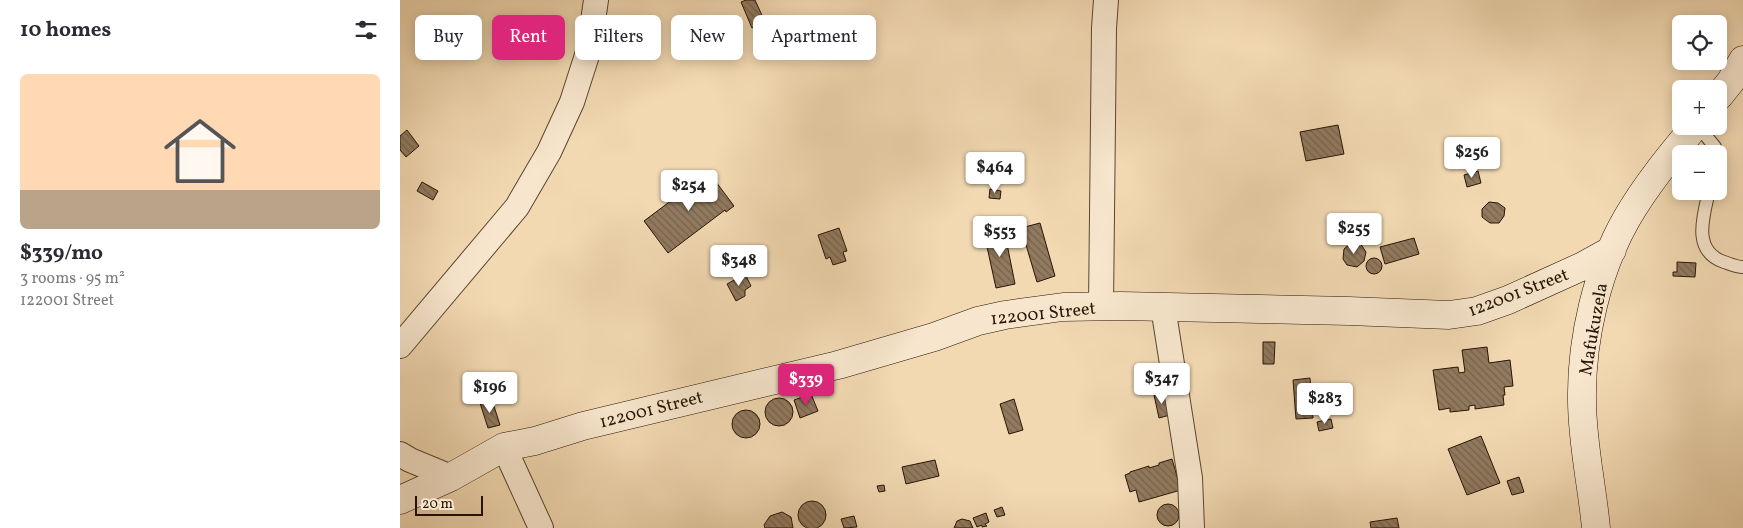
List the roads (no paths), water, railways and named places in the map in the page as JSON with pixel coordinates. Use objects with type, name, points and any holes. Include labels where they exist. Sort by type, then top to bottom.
[{"type":"street","points":[[400,346],[517,207],[549,152],[572,102],[589,49],[596,0]]},
{"type":"street","points":[[1101,307],[1104,28],[1106,0]]},
{"type":"street","points":[[1727,86],[1743,60]]},
{"type":"street","name":"Mafukuzela","points":[[1596,528],[1584,447],[1582,400],[1585,354],[1595,297],[1612,250],[1628,218],[1687,135]]},
{"type":"street","name":"122001 Street","points":[[400,500],[451,477],[504,447],[535,441],[583,426],[838,365],[934,337],[978,321],[1005,315],[1063,307],[1163,307],[1349,311],[1449,316],[1477,311],[1508,300],[1583,266],[1612,250]]},
{"type":"street","points":[[1163,307],[1190,478],[1192,528]]},
{"type":"street","points":[[504,447],[541,528]]},
{"type":"street","points":[[400,454],[451,477]]},
{"type":"lane","points":[[1705,135],[1713,145]]},
{"type":"lane","points":[[1707,200],[1702,218],[1703,241],[1707,252],[1719,261],[1743,267]]}]
